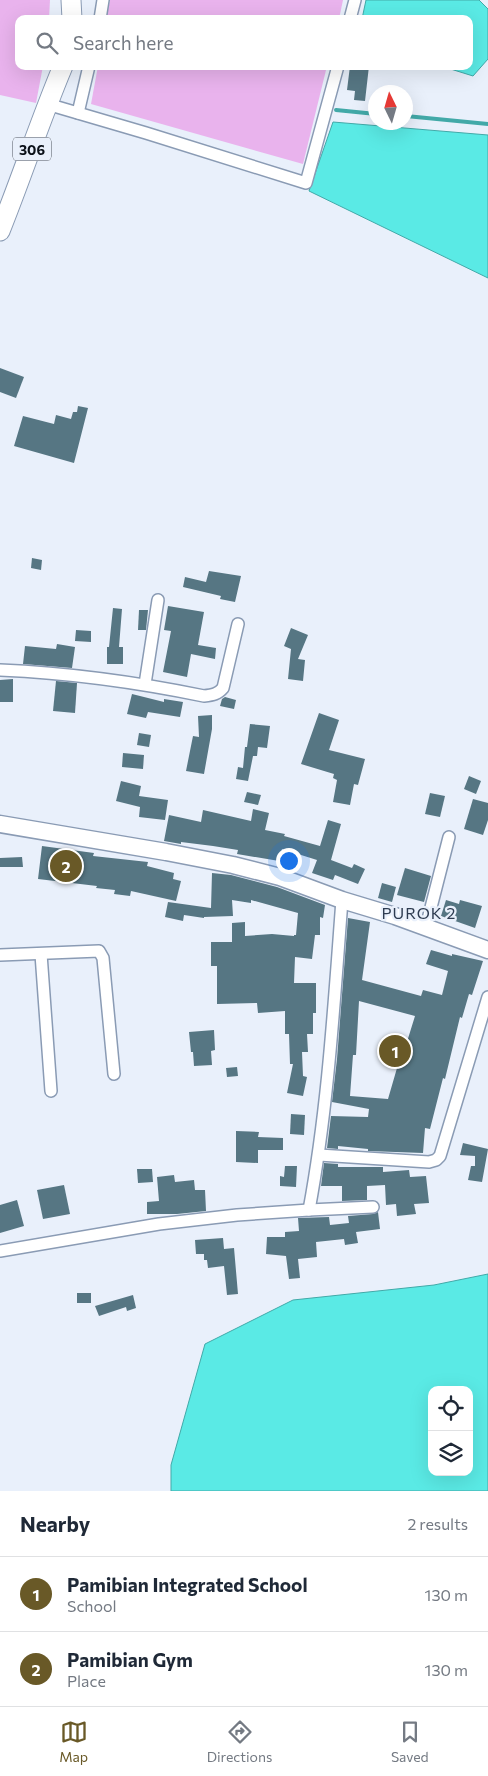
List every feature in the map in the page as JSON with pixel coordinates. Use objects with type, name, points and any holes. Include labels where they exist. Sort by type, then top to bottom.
[{"type":"main road","points":[[72,0],[72,15]]},
{"type":"main road","name":"306","points":[[0,231],[61,70]]},
{"type":"street","points":[[101,15],[103,0]]},
{"type":"street","points":[[351,15],[356,0]]},
{"type":"street","points":[[78,113],[87,70]]},
{"type":"street","points":[[47,104],[306,183],[337,70]]},
{"type":"street","points":[[146,684],[158,600]]},
{"type":"street","points":[[0,670],[37,672],[146,684],[204,696],[213,695],[224,688],[238,624]]},
{"type":"street","points":[[0,824],[233,865],[280,878],[342,900],[396,916],[488,950]]},
{"type":"street","points":[[426,927],[449,837]]},
{"type":"street","points":[[309,1210],[319,1155],[342,900]]},
{"type":"street","points":[[0,955],[94,950],[99,950],[102,953],[114,1074]]},
{"type":"street","points":[[41,954],[52,1091]]},
{"type":"street","points":[[319,1155],[429,1162],[436,1160],[440,1156],[488,997]]},
{"type":"street","points":[[0,1251],[159,1224],[237,1215],[373,1208]]},
{"type":"shaded area","points":[[0,0],[50,0],[49,15],[15,15],[15,70],[42,70],[36,103],[0,95]]},
{"type":"shaded area","points":[[110,0],[343,0],[340,15],[107,15]]},
{"type":"shaded area","points":[[366,0],[479,0],[488,9],[488,59],[473,76],[454,70],[473,70],[473,15],[363,15]]},
{"type":"shaded area","points":[[97,70],[326,70],[303,164],[91,104]]},
{"type":"shaded area","points":[[333,122],[368,125],[368,130],[413,129],[488,135],[488,278],[309,191]]},
{"type":"shaded area","points":[[488,1274],[488,1491],[171,1491],[171,1465],[205,1344],[293,1300],[434,1285]]},
{"type":"building","points":[[350,70],[369,70],[365,101],[354,100],[355,91],[347,90]]},
{"type":"building","points":[[0,368],[24,377],[16,398],[0,392]]},
{"type":"building","points":[[78,406],[88,408],[74,463],[14,446],[23,416],[54,424],[56,415],[71,419],[73,412],[77,412]]},
{"type":"building","points":[[32,558],[42,560],[41,570],[31,568]]},
{"type":"building","points":[[209,571],[241,576],[235,602],[220,599],[221,596],[183,587],[185,577],[206,582]]},
{"type":"building","points":[[168,606],[204,612],[198,645],[216,648],[215,659],[191,654],[187,677],[163,672],[171,631],[164,630]]},
{"type":"building","points":[[113,608],[122,609],[119,647],[123,647],[123,664],[107,664],[107,647],[109,647]]},
{"type":"building","points":[[139,610],[148,610],[146,630],[138,630]]},
{"type":"building","points":[[291,628],[308,635],[298,659],[305,660],[303,681],[288,679],[291,649],[284,646]]},
{"type":"building","points":[[76,630],[91,631],[91,642],[75,641]]},
{"type":"building","points":[[57,644],[75,647],[72,668],[23,664],[25,646],[56,649]]},
{"type":"building","points":[[13,679],[13,702],[0,702],[0,680]]},
{"type":"building","points":[[56,681],[77,683],[75,713],[53,711]]},
{"type":"building","points":[[132,694],[164,702],[164,699],[183,702],[180,717],[148,712],[146,718],[127,714]]},
{"type":"building","points":[[225,697],[236,700],[234,709],[220,706],[222,699]]},
{"type":"building","points":[[319,713],[339,720],[329,750],[365,759],[358,785],[354,784],[350,805],[333,802],[337,780],[333,778],[334,774],[301,764]]},
{"type":"building","points":[[212,715],[212,729],[204,774],[186,771],[193,736],[199,737],[198,716]]},
{"type":"building","points":[[250,724],[270,726],[267,748],[258,747],[257,756],[253,756],[248,781],[236,779],[238,767],[243,768]]},
{"type":"building","points":[[139,733],[151,735],[149,747],[137,745]]},
{"type":"building","points":[[123,753],[144,755],[143,769],[122,767]]},
{"type":"building","points":[[469,776],[481,781],[476,794],[464,789]]},
{"type":"building","points":[[121,781],[141,786],[139,796],[168,800],[165,820],[139,817],[140,807],[116,801]]},
{"type":"building","points":[[247,792],[261,795],[258,805],[244,802]]},
{"type":"building","points":[[430,793],[445,796],[440,817],[425,814]]},
{"type":"building","points":[[473,799],[488,803],[488,820],[483,835],[464,829]]},
{"type":"building","points":[[253,809],[269,813],[265,830],[285,834],[284,836],[320,846],[328,820],[341,824],[331,860],[352,868],[354,864],[365,869],[358,884],[335,875],[333,880],[312,873],[317,860],[282,849],[279,861],[237,854],[238,850],[164,841],[169,815],[201,822],[203,810],[251,821]]},
{"type":"building","points":[[42,846],[94,853],[93,856],[148,862],[147,866],[174,873],[173,879],[181,881],[176,901],[131,891],[130,896],[114,894],[115,890],[96,888],[97,886],[38,879]]},
{"type":"building","points":[[22,857],[23,867],[0,867],[0,858]]},
{"type":"building","points":[[405,868],[431,876],[424,902],[397,895]]},
{"type":"building","points":[[212,873],[231,875],[277,887],[325,905],[323,918],[320,917],[320,935],[315,935],[312,959],[295,957],[294,983],[316,983],[316,1013],[313,1013],[313,1034],[307,1034],[308,1052],[302,1052],[303,1076],[307,1077],[303,1096],[287,1093],[293,1064],[290,1064],[289,1034],[285,1034],[285,1011],[258,1013],[257,1003],[217,1004],[217,966],[211,966],[211,942],[232,942],[232,923],[245,922],[245,936],[272,934],[294,936],[296,935],[298,913],[251,900],[251,903],[232,900],[233,916],[204,918],[184,915],[183,921],[165,917],[168,902],[211,908]]},
{"type":"building","points":[[382,883],[396,887],[392,902],[378,898]]},
{"type":"building","points":[[446,900],[459,904],[460,900],[482,906],[475,928],[441,916]]},
{"type":"building","points":[[348,918],[370,922],[362,980],[421,996],[423,990],[442,995],[448,971],[426,964],[431,950],[452,956],[452,954],[483,961],[472,995],[469,994],[462,1018],[460,1017],[445,1079],[443,1078],[430,1129],[425,1128],[423,1153],[368,1151],[368,1149],[338,1146],[338,1149],[327,1148],[331,1116],[368,1117],[369,1109],[332,1102]],"holes":[[[359,1001],[415,1016],[406,1045],[404,1044],[388,1099],[350,1096],[353,1055],[356,1055]]]},
{"type":"building","points":[[214,1030],[215,1050],[211,1051],[212,1065],[194,1066],[189,1032]]},
{"type":"building","points":[[237,1067],[238,1076],[227,1077],[226,1068]]},
{"type":"building","points":[[291,1114],[305,1115],[304,1135],[290,1134]]},
{"type":"building","points":[[236,1131],[259,1132],[258,1137],[283,1138],[283,1150],[258,1150],[258,1163],[236,1162]]},
{"type":"building","points":[[463,1143],[488,1149],[482,1182],[468,1180],[471,1166],[475,1166],[475,1156],[460,1155]]},
{"type":"building","points":[[324,1163],[338,1164],[338,1167],[383,1167],[383,1172],[409,1170],[410,1177],[426,1176],[429,1203],[414,1204],[416,1214],[397,1216],[396,1204],[386,1205],[385,1185],[367,1186],[367,1200],[342,1201],[342,1186],[321,1186]]},
{"type":"building","points":[[285,1166],[297,1166],[296,1187],[280,1186],[280,1176],[284,1177]]},
{"type":"building","points":[[137,1169],[152,1169],[153,1182],[138,1183]]},
{"type":"building","points":[[174,1175],[175,1182],[194,1180],[195,1190],[205,1190],[206,1211],[177,1214],[147,1214],[147,1202],[159,1201],[157,1177]]},
{"type":"building","points":[[64,1185],[70,1214],[43,1219],[37,1190]]},
{"type":"building","points":[[17,1200],[24,1226],[0,1233],[0,1205]]},
{"type":"building","points":[[378,1212],[380,1229],[356,1232],[358,1243],[345,1245],[344,1239],[316,1242],[317,1257],[298,1259],[300,1278],[289,1279],[286,1256],[266,1254],[267,1237],[285,1237],[285,1232],[299,1231],[298,1218],[329,1217],[330,1225],[349,1223],[348,1216]]},
{"type":"building","points":[[223,1238],[224,1249],[234,1248],[238,1294],[227,1295],[224,1266],[208,1268],[207,1260],[204,1260],[204,1254],[196,1254],[195,1240]]},
{"type":"building","points":[[77,1293],[91,1293],[91,1303],[77,1303]]},
{"type":"building","points":[[133,1295],[136,1308],[127,1311],[126,1307],[99,1316],[95,1306]]},
{"type":"waterway","points":[[336,110],[368,113]]},
{"type":"waterway","points":[[413,117],[488,124]]},
{"type":"place","name":"Pamibian Gym","points":[[66,866]]},
{"type":"place","name":"Pamibian Integrated School","points":[[395,1051]]},
{"type":"district","name":"PUROK 2","points":[[419,912]]}]
